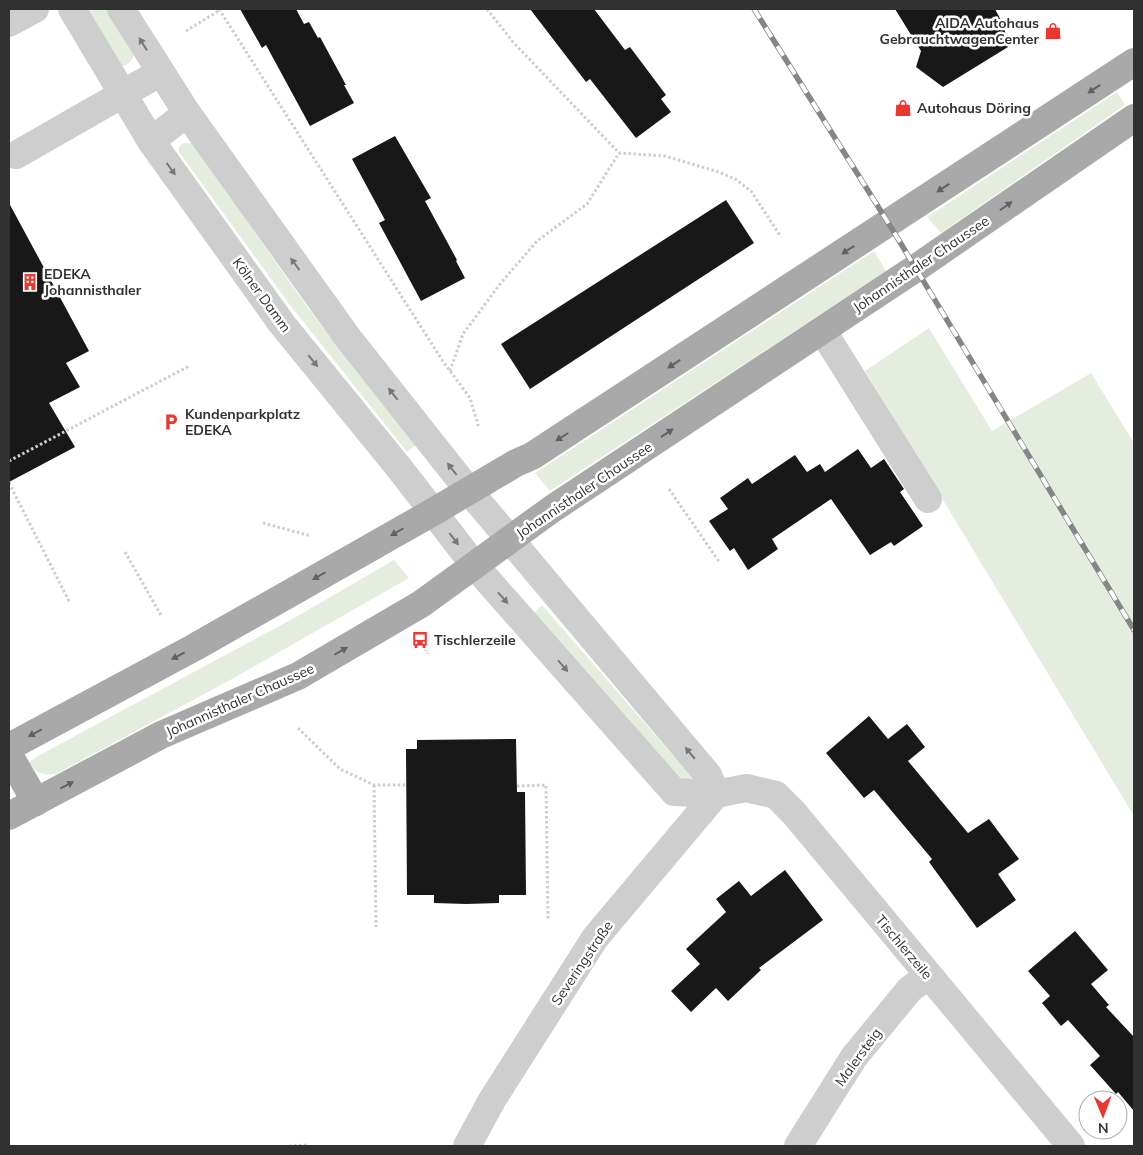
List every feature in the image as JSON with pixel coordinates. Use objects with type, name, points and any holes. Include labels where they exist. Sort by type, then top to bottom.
[{"type":"main road","points":[[9,747],[195,647],[516,463],[532,456],[1134,62]]},
{"type":"main road","name":"Johannisthaler Chaussee","points":[[9,816],[161,735],[298,676],[421,604],[552,508],[923,263],[1134,118]]},
{"type":"main road","points":[[9,754],[36,802]]},
{"type":"street","points":[[9,23],[35,9]]},
{"type":"street","name":"Kölner Damm","points":[[72,9],[151,141],[282,324],[475,566]]},
{"type":"street","points":[[120,9],[186,113],[348,338],[469,491],[708,774],[716,794]]},
{"type":"street","points":[[16,155],[161,72]]},
{"type":"street","points":[[151,141],[186,113]]},
{"type":"street","points":[[822,330],[928,499]]},
{"type":"street","name":"Tischlerzeile","points":[[475,566],[674,792],[716,794],[746,788],[776,795],[793,812],[1071,1146]]},
{"type":"street","name":"Severingstraße","points":[[467,1146],[492,1100],[595,938],[716,794]]},
{"type":"street","name":"Malersteig","points":[[798,1146],[854,1057],[910,989],[928,976]]},
{"type":"path","points":[[486,9],[513,42],[619,153],[665,156],[735,178],[751,191],[781,237]]},
{"type":"path","points":[[186,31],[219,10],[450,371],[470,398],[479,428]]},
{"type":"path","points":[[450,371],[463,334],[500,284],[537,241],[587,204],[619,153]]},
{"type":"path","points":[[9,461],[189,366]]},
{"type":"path","points":[[9,483],[70,603]]},
{"type":"path","points":[[669,489],[720,563]]},
{"type":"path","points":[[263,523],[311,536]]},
{"type":"path","points":[[125,552],[162,618]]},
{"type":"path","points":[[420,640],[428,654]]},
{"type":"path","points":[[298,728],[340,769],[374,785],[406,785]]},
{"type":"path","points":[[374,785],[376,927]]},
{"type":"path","points":[[517,786],[546,786],[548,921]]},
{"type":"path","points":[[290,1146],[308,1145]]},
{"type":"green space","points":[[88,9],[110,9],[134,53],[128,64],[124,66],[118,64]]},
{"type":"green space","points":[[1117,92],[1125,105],[941,233],[927,217]]},
{"type":"green space","points":[[183,143],[192,143],[200,149],[249,224],[315,317],[417,444],[407,452],[290,305],[179,152],[179,147]]},
{"type":"green space","points":[[874,251],[886,271],[550,491],[535,473]]},
{"type":"green space","points":[[929,328],[992,431],[1091,373],[1134,443],[1134,816],[865,371]]},
{"type":"green space","points":[[394,560],[409,578],[232,679],[56,774],[41,773],[29,764],[36,757],[296,617]]},
{"type":"green space","points":[[542,605],[696,782],[687,790],[533,614]]},
{"type":"building","points":[[240,9],[296,9],[304,24],[309,22],[318,38],[320,37],[354,103],[310,126],[266,45],[262,48]]},
{"type":"building","points":[[530,9],[594,9],[625,50],[630,47],[666,95],[661,99],[671,112],[636,138],[590,79],[586,82]]},
{"type":"building","points":[[895,9],[995,9],[1004,26],[1008,47],[943,87],[916,67],[921,51]]},
{"type":"building","points":[[395,136],[431,198],[425,201],[465,278],[421,301],[379,223],[385,220],[352,159]]},
{"type":"building","points":[[726,200],[754,243],[530,389],[501,344]]},
{"type":"building","name":"EDEKA Johannisthaler","points":[[9,203],[89,351],[66,363],[80,387],[49,403],[75,447],[9,482]]},
{"type":"building","points":[[858,449],[871,468],[884,459],[904,489],[900,492],[923,526],[894,546],[891,542],[870,555],[831,499],[772,539],[778,549],[748,570],[734,548],[730,551],[709,521],[728,509],[720,498],[748,478],[752,484],[795,455],[807,472],[820,464],[825,472]]},
{"type":"building","points":[[869,716],[888,739],[907,724],[925,747],[908,761],[968,833],[989,819],[1019,859],[998,874],[1016,900],[977,928],[929,862],[932,859],[874,790],[864,798],[826,753]]},
{"type":"building","points":[[516,739],[517,792],[525,792],[526,895],[499,895],[499,903],[466,904],[434,903],[434,895],[407,895],[406,749],[417,749],[417,740]]},
{"type":"building","points":[[785,870],[823,920],[759,968],[761,970],[728,1001],[716,988],[691,1012],[671,991],[700,964],[686,949],[726,912],[716,899],[739,881],[751,896]]},
{"type":"building","points":[[1075,931],[1108,970],[1091,984],[1109,1005],[1106,1007],[1134,1037],[1134,1111],[1128,1104],[1128,1090],[1112,1090],[1090,1065],[1100,1056],[1068,1020],[1061,1026],[1042,1003],[1050,996],[1028,971]]},
{"type":"railway","points":[[754,9],[889,224],[1134,630]]},
{"type":"place","name":"AIDA Autohaus GebrauchtwagenCenter","points":[[1053,31]]},
{"type":"place","name":"Autohaus Döring","points":[[903,108]]},
{"type":"place","name":"EDEKA Johannisthaler","points":[[30,282]]},
{"type":"place","name":"Kundenparkplatz EDEKA","points":[[171,422]]},
{"type":"place","name":"Tischlerzeile","points":[[420,640]]}]
